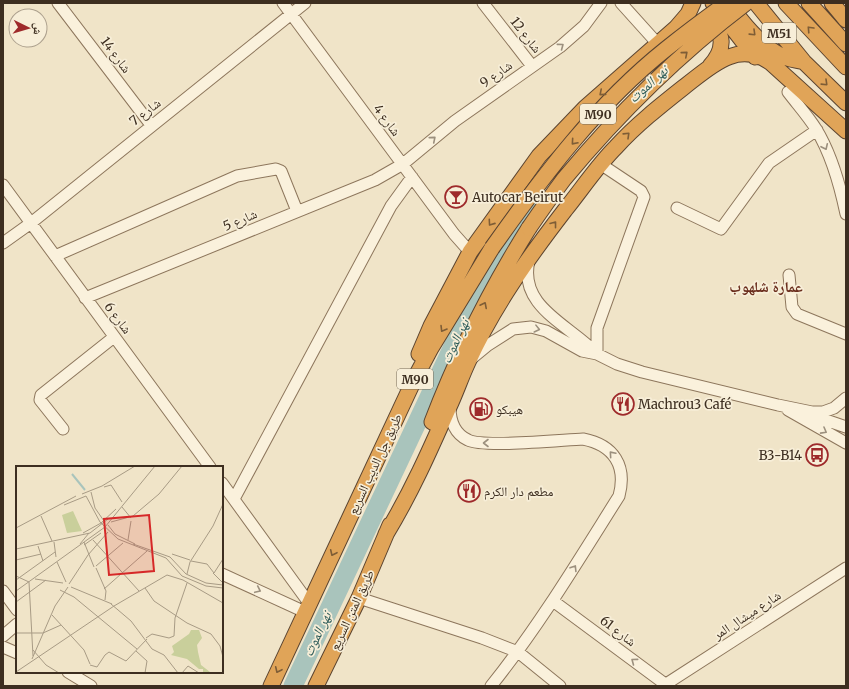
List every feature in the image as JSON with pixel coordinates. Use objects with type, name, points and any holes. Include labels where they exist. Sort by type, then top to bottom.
[{"type":"highway","points":[[414,380],[419,352],[470,252],[539,156],[585,108],[686,18],[693,3]]},
{"type":"highway","points":[[698,24],[710,9],[712,3]]},
{"type":"highway","points":[[712,3],[751,53],[788,92],[812,109],[846,142]]},
{"type":"highway","points":[[727,3],[749,30],[766,45],[781,56],[804,62]]},
{"type":"highway","name":"M90","points":[[698,24],[727,3]]},
{"type":"highway","name":"M90","points":[[386,534],[465,342],[499,276],[528,228],[563,180],[611,125],[673,64],[746,3]]},
{"type":"highway","name":"M51","points":[[756,3],[804,62],[846,103]]},
{"type":"highway","name":"M51","points":[[786,3],[846,67]]},
{"type":"highway","points":[[809,3],[846,44]]},
{"type":"highway","points":[[834,5],[846,20]]},
{"type":"highway","points":[[632,67],[688,25],[702,22],[714,28],[721,40],[720,53],[707,69]]},
{"type":"highway","name":"طريق جل الديب السريع","points":[[271,686],[414,380],[431,348],[492,248],[535,187],[593,119],[639,72],[665,49],[698,24]]},
{"type":"highway","points":[[386,534],[406,502],[450,406],[467,362],[530,255],[614,148],[650,113],[707,69],[731,56],[751,53],[760,56],[771,63],[846,131]]},
{"type":"highway","name":"طريق المتن السريع","points":[[316,686],[359,598],[386,534]]},
{"type":"street","name":"شارع 14","points":[[58,3],[151,125]]},
{"type":"street","name":"شارع 4","points":[[283,3],[454,234],[470,252]]},
{"type":"street","name":"شارع 7","points":[[3,243],[31,223],[151,125],[305,3]]},
{"type":"street","name":"شارع 12","points":[[483,3],[532,66]]},
{"type":"street","name":"شارع 9","points":[[403,164],[455,121],[576,35],[601,3]]},
{"type":"street","points":[[621,3],[657,44]]},
{"type":"street","points":[[788,92],[817,130],[834,169],[846,214]]},
{"type":"street","points":[[677,208],[721,229],[769,163],[817,130]]},
{"type":"street","name":"شارع 5","points":[[85,298],[375,180],[403,164]]},
{"type":"street","points":[[597,354],[597,328],[644,197],[641,191],[602,165]]},
{"type":"street","points":[[55,256],[237,176],[276,169],[281,171],[297,211]]},
{"type":"street","points":[[234,499],[391,206],[412,176]]},
{"type":"street","name":"شارع 6","points":[[3,185],[209,466]]},
{"type":"street","points":[[530,255],[526,278],[533,296],[542,307],[597,354]]},
{"type":"street","points":[[789,275],[792,307],[796,314],[846,334]]},
{"type":"street","points":[[467,362],[488,345],[510,331],[520,327],[541,329],[575,349],[597,354],[642,372],[778,405],[812,412],[823,412],[834,408],[846,398]]},
{"type":"street","points":[[63,429],[40,400],[41,395],[114,337]]},
{"type":"street","points":[[778,405],[846,427]]},
{"type":"street","points":[[778,405],[846,443]]},
{"type":"street","points":[[450,406],[452,422],[456,430],[468,440],[484,444],[583,440],[594,442],[604,446],[612,454],[618,463],[622,479],[619,496],[553,601],[518,652],[491,686]]},
{"type":"street","points":[[223,484],[307,608]]},
{"type":"street","name":"شارع ميشال المر","points":[[664,685],[846,568]]},
{"type":"street","points":[[223,574],[307,608]]},
{"type":"street","points":[[3,591],[16,609]]},
{"type":"street","points":[[359,598],[482,638],[518,652],[560,686]]},
{"type":"street","name":"شارع 61","points":[[553,601],[664,685]]},
{"type":"street","points":[[3,636],[16,625]]},
{"type":"street","points":[[3,647],[16,653]]},
{"type":"street","points":[[70,673],[91,686]]},
{"type":"waterway","name":"نهر الموت","points":[[293,686],[488,272],[536,207]]},
{"type":"place","name":"Autocar Beirut","points":[[456,197]]},
{"type":"place","name":"Machrou3 Café","points":[[623,404]]},
{"type":"place","name":"هيبكو","points":[[481,409]]},
{"type":"place","name":"B3-B14","points":[[817,455]]},
{"type":"place","name":"مطعم دار الكرم","points":[[469,491]]},
{"type":"district","name":"عمارة شلهوب","points":[[766,286]]}]
